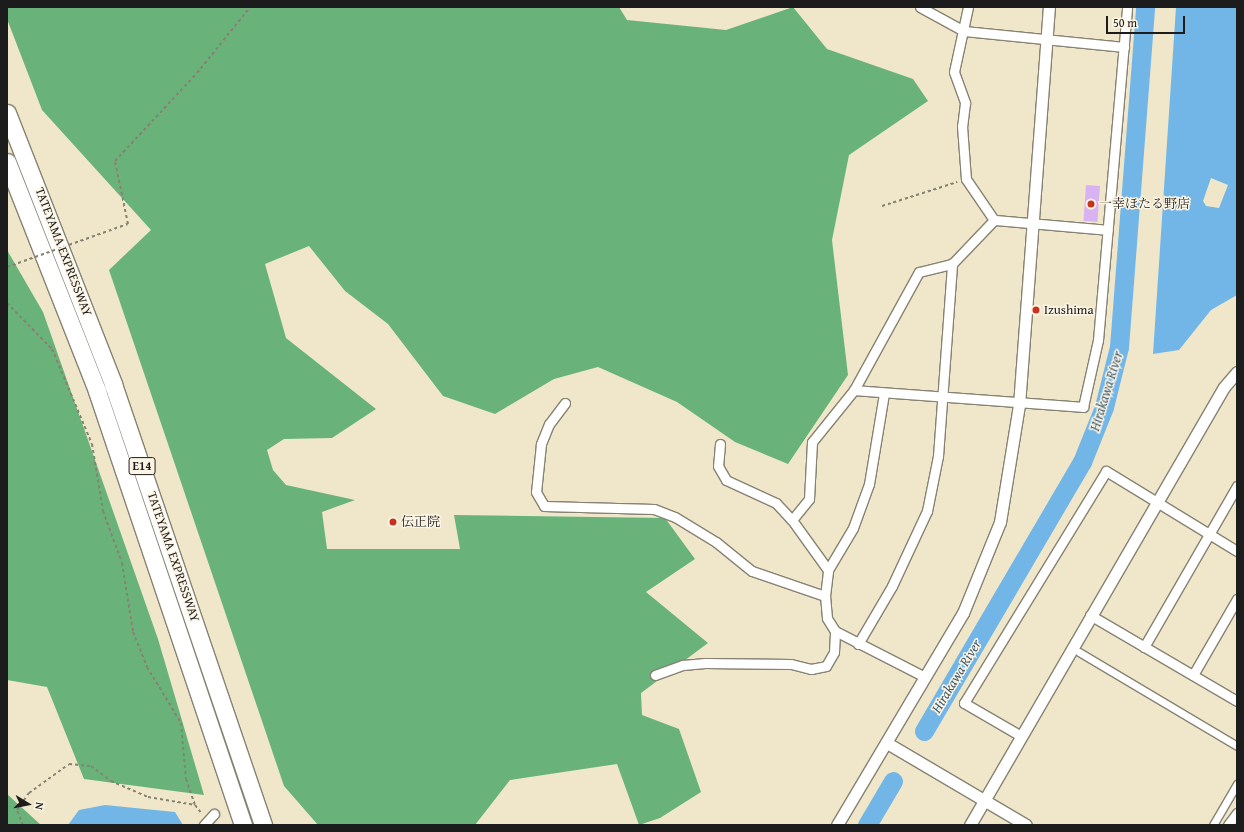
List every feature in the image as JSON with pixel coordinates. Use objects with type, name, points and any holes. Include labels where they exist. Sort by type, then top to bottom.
[{"type":"highway","name":"TATEYAMA EXPRESSWAY","points":[[7,113],[113,384],[263,825]]},
{"type":"highway","name":"TATEYAMA EXPRESSWAY","points":[[7,162],[97,391],[243,825]]},
{"type":"street","points":[[920,7],[964,31],[1124,47]]},
{"type":"street","points":[[968,7],[954,72],[965,103],[962,126],[966,179],[994,220],[1108,230]]},
{"type":"street","points":[[837,825],[887,743],[970,599],[997,535],[1008,488],[1019,405],[1049,7]]},
{"type":"street","points":[[854,390],[1019,405],[1083,408],[1098,340],[1127,7]]},
{"type":"street","points":[[792,520],[809,499],[812,442],[854,390],[919,272],[952,264],[994,220]]},
{"type":"street","points":[[858,644],[892,586],[927,511],[938,456],[952,264]]},
{"type":"street","points":[[970,825],[1090,615],[1224,387],[1237,372]]},
{"type":"street","points":[[884,393],[869,484],[853,528],[828,570],[825,596],[827,618],[835,631],[925,677]]},
{"type":"street","points":[[565,403],[549,424],[541,444],[536,492],[544,506],[654,509],[702,534],[752,571],[825,596]]},
{"type":"street","points":[[720,444],[718,466],[726,480],[776,503],[792,520],[828,570]]},
{"type":"street","points":[[1021,736],[964,703],[1106,470],[1237,551]]},
{"type":"street","points":[[1144,647],[1237,486]]},
{"type":"street","points":[[1192,675],[1237,599]]},
{"type":"street","points":[[1090,615],[1237,702]]},
{"type":"street","points":[[655,676],[682,665],[705,663],[791,664],[811,669],[826,666],[834,652],[835,631]]},
{"type":"street","points":[[1079,652],[1237,746]]},
{"type":"street","points":[[887,743],[1026,825]]},
{"type":"street","points":[[1213,825],[1237,784]]},
{"type":"street","points":[[1228,825],[1237,813]]},
{"type":"street","points":[[204,825],[214,814]]},
{"type":"path","points":[[7,267],[128,224],[115,162],[197,73],[250,7]]},
{"type":"path","points":[[882,206],[966,179]]},
{"type":"path","points":[[7,304],[52,349],[92,444],[103,511],[122,563],[133,632],[147,666],[181,723],[186,779],[195,806],[148,797],[111,781],[90,766],[69,764],[29,793],[17,810],[23,825]]},
{"type":"green space","points":[[7,7],[619,7],[627,20],[726,30],[793,7],[827,49],[913,79],[928,101],[849,155],[832,240],[848,375],[788,464],[735,442],[677,402],[598,367],[554,379],[495,414],[443,396],[388,324],[345,291],[309,246],[265,264],[286,338],[376,409],[332,438],[284,439],[267,450],[273,470],[286,485],[355,500],[322,512],[327,549],[460,549],[454,515],[665,518],[695,559],[646,592],[708,643],[641,693],[642,715],[679,729],[701,792],[660,818],[639,825],[617,764],[510,780],[475,825],[318,825],[284,786],[109,270],[151,230],[42,110],[7,19]]},
{"type":"green space","points":[[7,250],[43,312],[158,639],[204,795],[84,779],[47,687],[7,680]]},
{"type":"green space","points":[[7,794],[41,825],[7,825]]},
{"type":"water","points":[[1176,7],[1237,7],[1237,295],[1211,310],[1179,350],[1153,354]],"holes":[[[1211,178],[1228,185],[1219,208],[1206,206],[1203,201]]]},
{"type":"water","points":[[105,805],[175,812],[183,825],[68,825],[79,810]]},
{"type":"building","name":"一幸ほたる野店","points":[[1086,185],[1100,186],[1097,222],[1083,221]]},
{"type":"waterway","name":"Hirakawa River","points":[[924,731],[1082,462],[1104,407],[1119,347],[1145,7]]},
{"type":"waterway","name":"Hirakawa River","points":[[867,825],[893,781]]},
{"type":"place","name":"一幸ほたる野店","points":[[1091,204]]},
{"type":"place","name":"Izushima","points":[[1036,310]]},
{"type":"place","name":"伝正院","points":[[393,522]]}]
